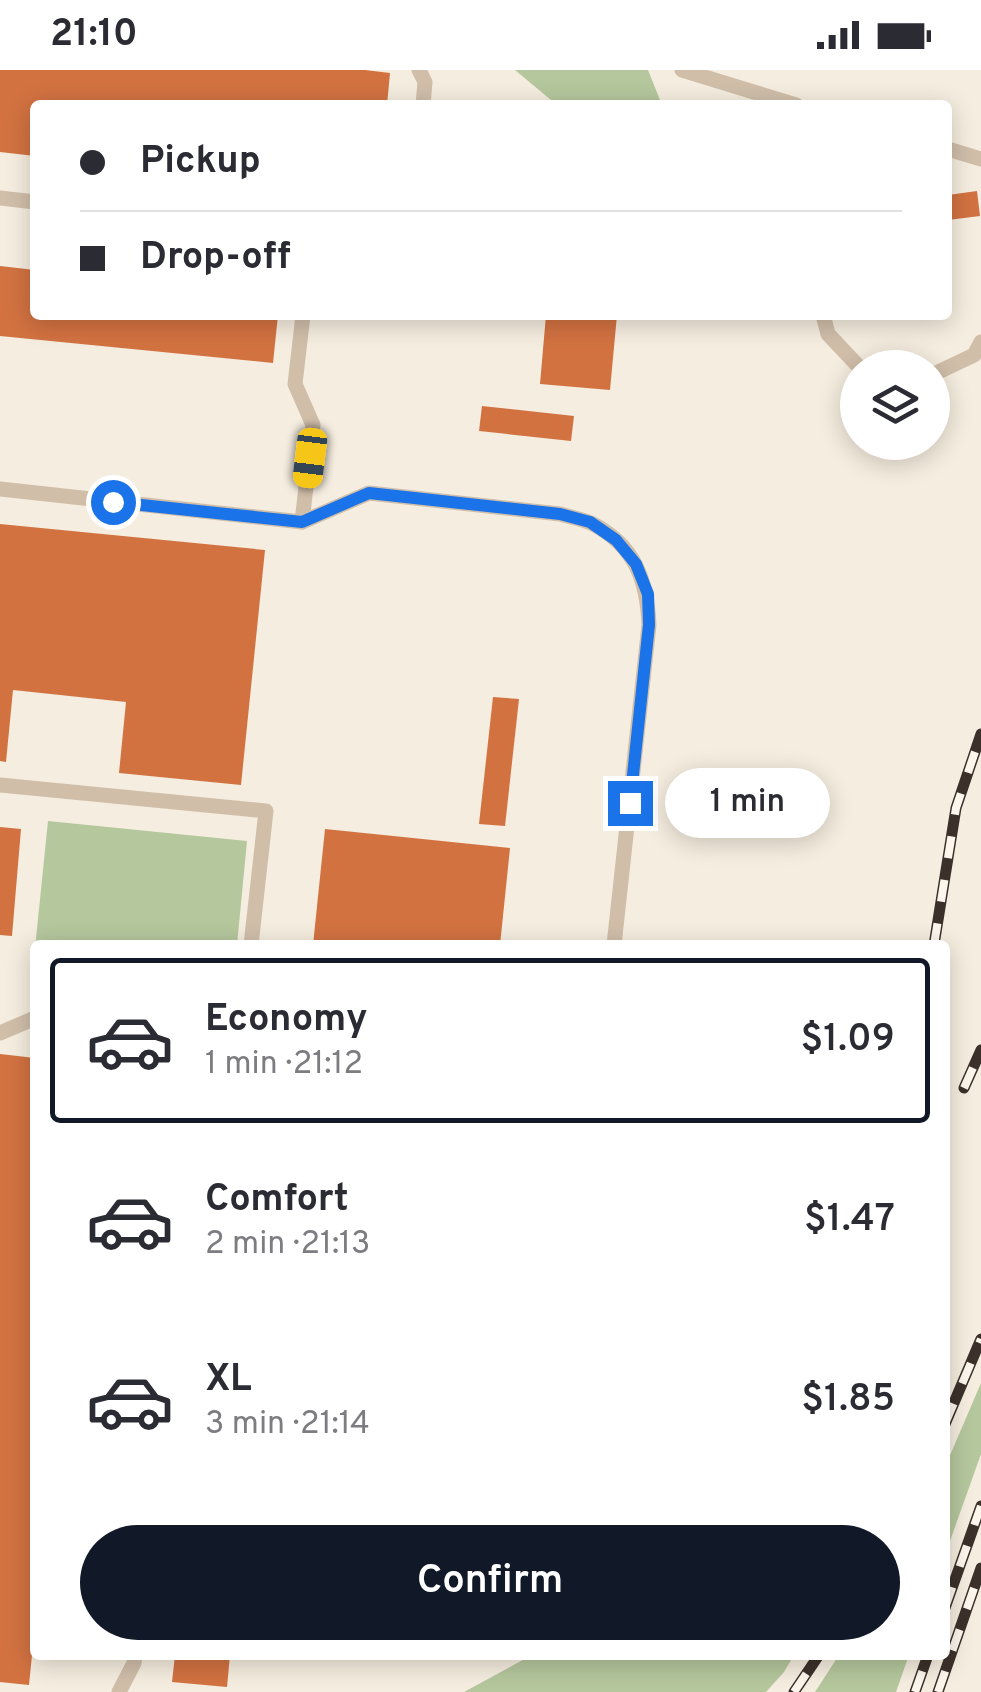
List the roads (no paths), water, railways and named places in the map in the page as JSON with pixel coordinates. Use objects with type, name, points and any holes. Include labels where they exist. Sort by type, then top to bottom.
[{"type":"lane","points":[[419,70],[425,82],[423,100]]},
{"type":"lane","points":[[682,70],[779,100]]},
{"type":"lane","points":[[952,150],[981,159]]},
{"type":"lane","points":[[0,198],[30,201]]},
{"type":"lane","points":[[302,320],[295,384],[314,425],[302,522]]},
{"type":"lane","points":[[824,320],[828,334],[843,350]]},
{"type":"lane","points":[[950,367],[974,355],[981,342]]},
{"type":"lane","points":[[0,489],[302,522],[369,493],[560,514],[590,522],[616,540],[636,564],[648,594],[649,625],[615,940]]},
{"type":"lane","points":[[0,785],[266,811],[252,940]]},
{"type":"lane","points":[[0,1033],[30,1020]]},
{"type":"lane","points":[[119,1692],[134,1660]]},
{"type":"railway","points":[[935,940],[956,808],[981,734]]},
{"type":"railway","points":[[964,1088],[981,1050]]},
{"type":"railway","points":[[950,1412],[981,1339]]},
{"type":"railway","points":[[950,1594],[981,1506]]},
{"type":"railway","points":[[950,1657],[981,1568]]},
{"type":"railway","points":[[794,1692],[816,1660]]},
{"type":"railway","points":[[915,1692],[926,1660]]},
{"type":"railway","points":[[938,1692],[949,1660]]}]
